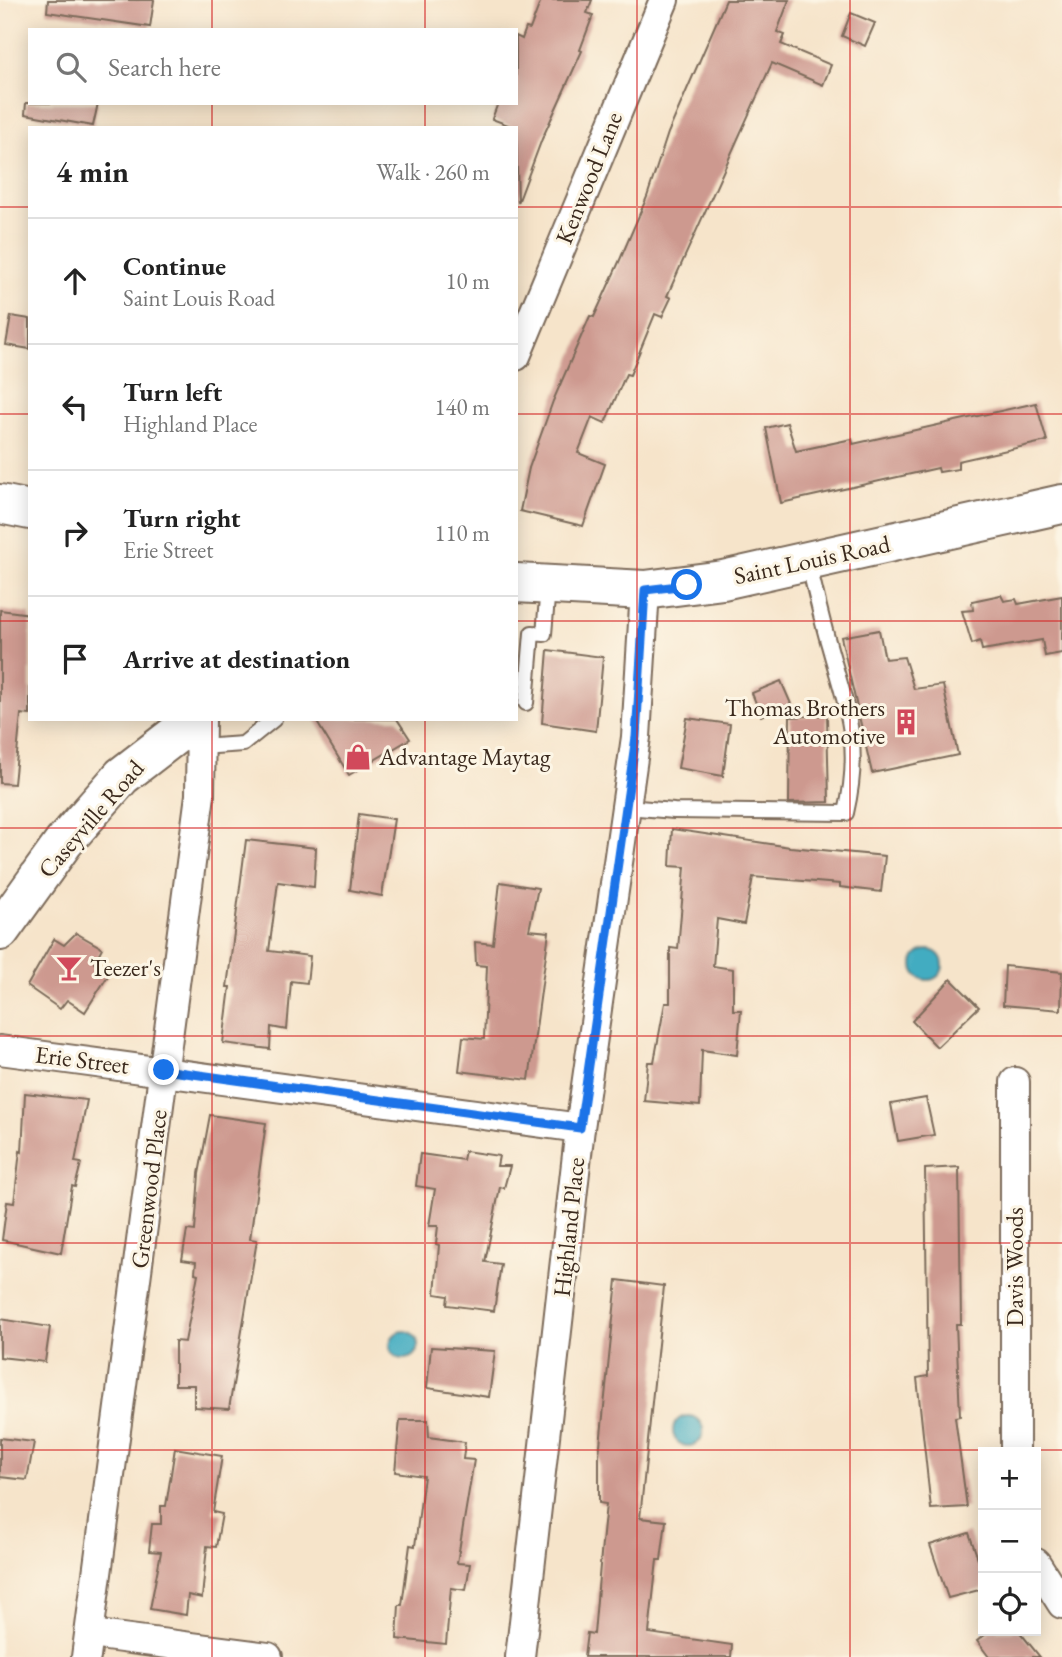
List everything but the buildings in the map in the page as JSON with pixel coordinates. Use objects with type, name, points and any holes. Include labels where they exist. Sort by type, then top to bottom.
[{"type":"street","name":"Kenwood Lane","points":[[518,351],[664,0]]},
{"type":"street","points":[[0,504],[28,510]]},
{"type":"street","name":"Saint Louis Road","points":[[532,584],[645,590],[723,580],[1062,504]]},
{"type":"street","name":"Highland Place","points":[[520,1657],[580,1128],[636,737],[645,590]]},
{"type":"street","name":"Caseyville Road","points":[[0,931],[64,842],[122,776],[200,728]]},
{"type":"street","name":"Greenwood Place","points":[[89,1646],[200,795],[200,728]]},
{"type":"street","name":"Erie Street","points":[[0,1050],[580,1128]]},
{"type":"street","name":"Davis Woods","points":[[1015,1082],[1015,1447]]},
{"type":"street","points":[[1041,1571],[1062,1604]]},
{"type":"street","points":[[89,1646],[268,1657]]},
{"type":"lane","points":[[627,807],[674,811],[846,813],[853,782],[848,708],[808,562]]},
{"type":"lane","points":[[526,703],[532,633],[544,634],[532,584]]},
{"type":"lane","points":[[200,728],[243,744],[271,721]]},
{"type":"water","points":[[928,950],[939,954],[943,965],[939,976],[928,980],[917,976],[913,965],[917,954]]},
{"type":"water","points":[[404,1331],[414,1335],[418,1345],[414,1355],[404,1359],[394,1355],[390,1345],[394,1335]]},
{"type":"water","points":[[688,1416],[699,1420],[703,1431],[699,1442],[688,1446],[677,1442],[673,1431],[677,1420]]},
{"type":"place","name":"Thomas Brothers Automotive","points":[[906,722]]},
{"type":"place","name":"Advantage Maytag","points":[[358,757]]},
{"type":"place","name":"Teezer's","points":[[69,968]]},
{"type":"route","points":[[164,1070],[580,1128],[636,737],[645,590],[687,585]]}]
